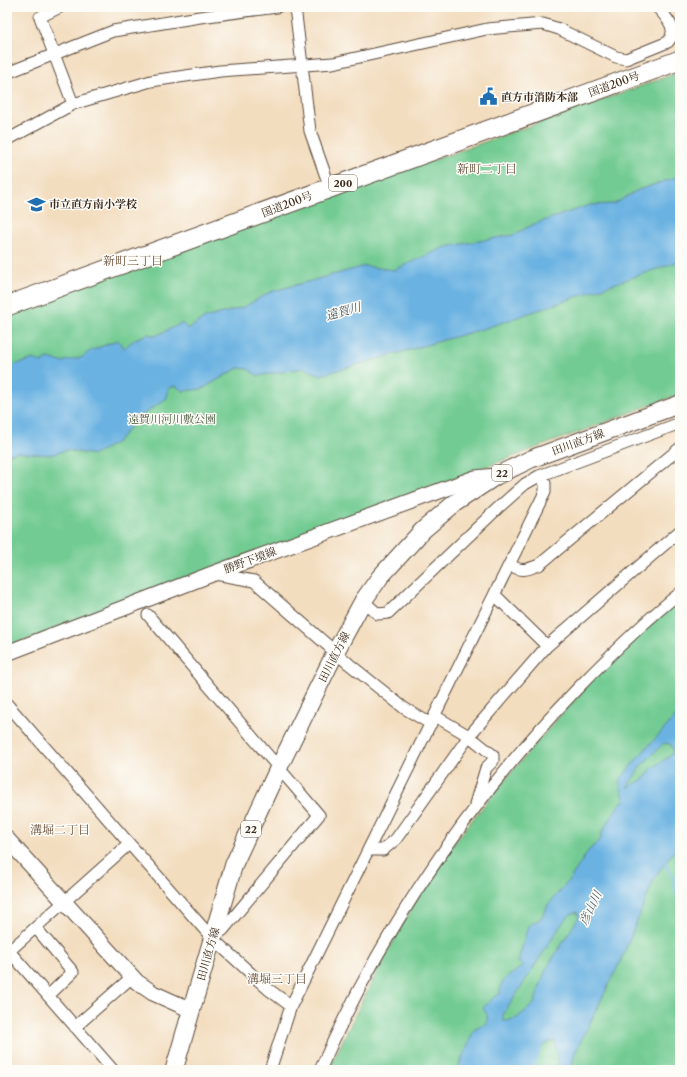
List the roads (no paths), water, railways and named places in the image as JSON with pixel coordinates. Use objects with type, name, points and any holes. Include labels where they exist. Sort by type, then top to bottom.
[{"type":"highway","name":"国道200号","points":[[7,306],[680,60]]},
{"type":"main road","name":"田川直方線","points":[[174,1070],[234,864],[279,767],[336,651],[363,601],[380,577],[423,530],[460,499],[496,476],[531,459],[680,404]]},
{"type":"main road","name":"勝野下境線","points":[[7,653],[212,574],[475,478],[496,476]]},
{"type":"main road","points":[[7,839],[132,977],[153,993],[191,1010]]},
{"type":"street","points":[[60,7],[40,17],[73,104]]},
{"type":"street","points":[[7,72],[113,31],[200,17],[277,7]]},
{"type":"street","points":[[295,7],[310,131],[330,188]]},
{"type":"street","points":[[7,140],[73,104],[151,81],[220,71],[333,63],[487,29],[543,24],[559,28],[616,57],[626,59],[668,42],[671,38],[671,25],[657,7]]},
{"type":"street","points":[[363,601],[378,614],[388,613],[498,508],[525,484],[539,476],[648,433],[680,423]]},
{"type":"street","points":[[510,565],[520,571],[538,565],[680,448]]},
{"type":"street","points":[[270,1070],[290,1006],[369,850],[545,492],[545,483],[539,476]]},
{"type":"street","points":[[369,850],[383,850],[396,839],[469,736],[547,646],[680,531]]},
{"type":"street","points":[[212,574],[254,581],[404,708],[469,736],[493,755],[493,761],[486,768],[474,810]]},
{"type":"street","points":[[320,1070],[343,1018],[403,911],[440,855],[474,810],[547,721],[601,664],[680,592]]},
{"type":"street","points":[[495,595],[547,646]]},
{"type":"street","points":[[148,614],[319,815],[223,930],[212,938]]},
{"type":"street","points":[[7,704],[212,938],[268,989],[290,1006]]},
{"type":"street","points":[[113,1070],[8,952],[129,844]]},
{"type":"street","points":[[36,928],[73,972],[48,996]]},
{"type":"street","points":[[75,1027],[132,977]]},
{"type":"water","name":"遠賀川","points":[[680,176],[680,261],[486,328],[321,375],[304,368],[258,376],[248,369],[238,368],[202,389],[183,391],[176,386],[169,388],[167,398],[137,419],[117,442],[94,455],[67,450],[50,455],[16,452],[7,455],[7,367],[34,359],[42,363],[49,358],[61,362],[83,357],[90,351],[118,340],[124,348],[135,339],[148,334],[155,336],[182,323],[188,329],[205,318],[244,307],[270,292],[365,266],[394,270],[445,247],[513,235],[534,224],[590,205],[614,204],[638,190]]},
{"type":"water","points":[[680,712],[680,843],[655,877],[622,958],[575,1053],[571,1070],[559,1070],[555,1041],[547,1043],[515,1070],[457,1070],[474,1030],[487,1023],[487,1015],[483,1008],[494,997],[500,994],[500,988],[505,979],[523,965],[518,962],[528,926],[541,918],[548,905],[570,879],[589,850],[601,839],[601,834],[620,803],[625,801],[619,781],[640,755]],"holes":[[[664,743],[670,744],[674,751],[670,756],[650,770],[644,779],[627,788],[641,766]],[[577,912],[579,917],[546,969],[534,1004],[517,1018],[503,1021],[503,1015],[563,922],[571,914]]]},
{"type":"waterway","points":[[663,860],[673,877],[680,903]]},
{"type":"waterway","name":"彦山川","points":[[525,1070],[538,1034]]},
{"type":"place","name":"直方市消防本部","points":[[488,97]]},
{"type":"place","name":"市立直方南小学校","points":[[36,204]]},
{"type":"district","name":"新町二丁目","points":[[487,168]]},
{"type":"district","name":"新町三丁目","points":[[133,260]]},
{"type":"district","name":"溝堀二丁目","points":[[60,829]]},
{"type":"district","name":"溝堀三丁目","points":[[277,978]]},
{"type":"park label","name":"遠賀川河川敷公園","points":[[172,419]]}]
